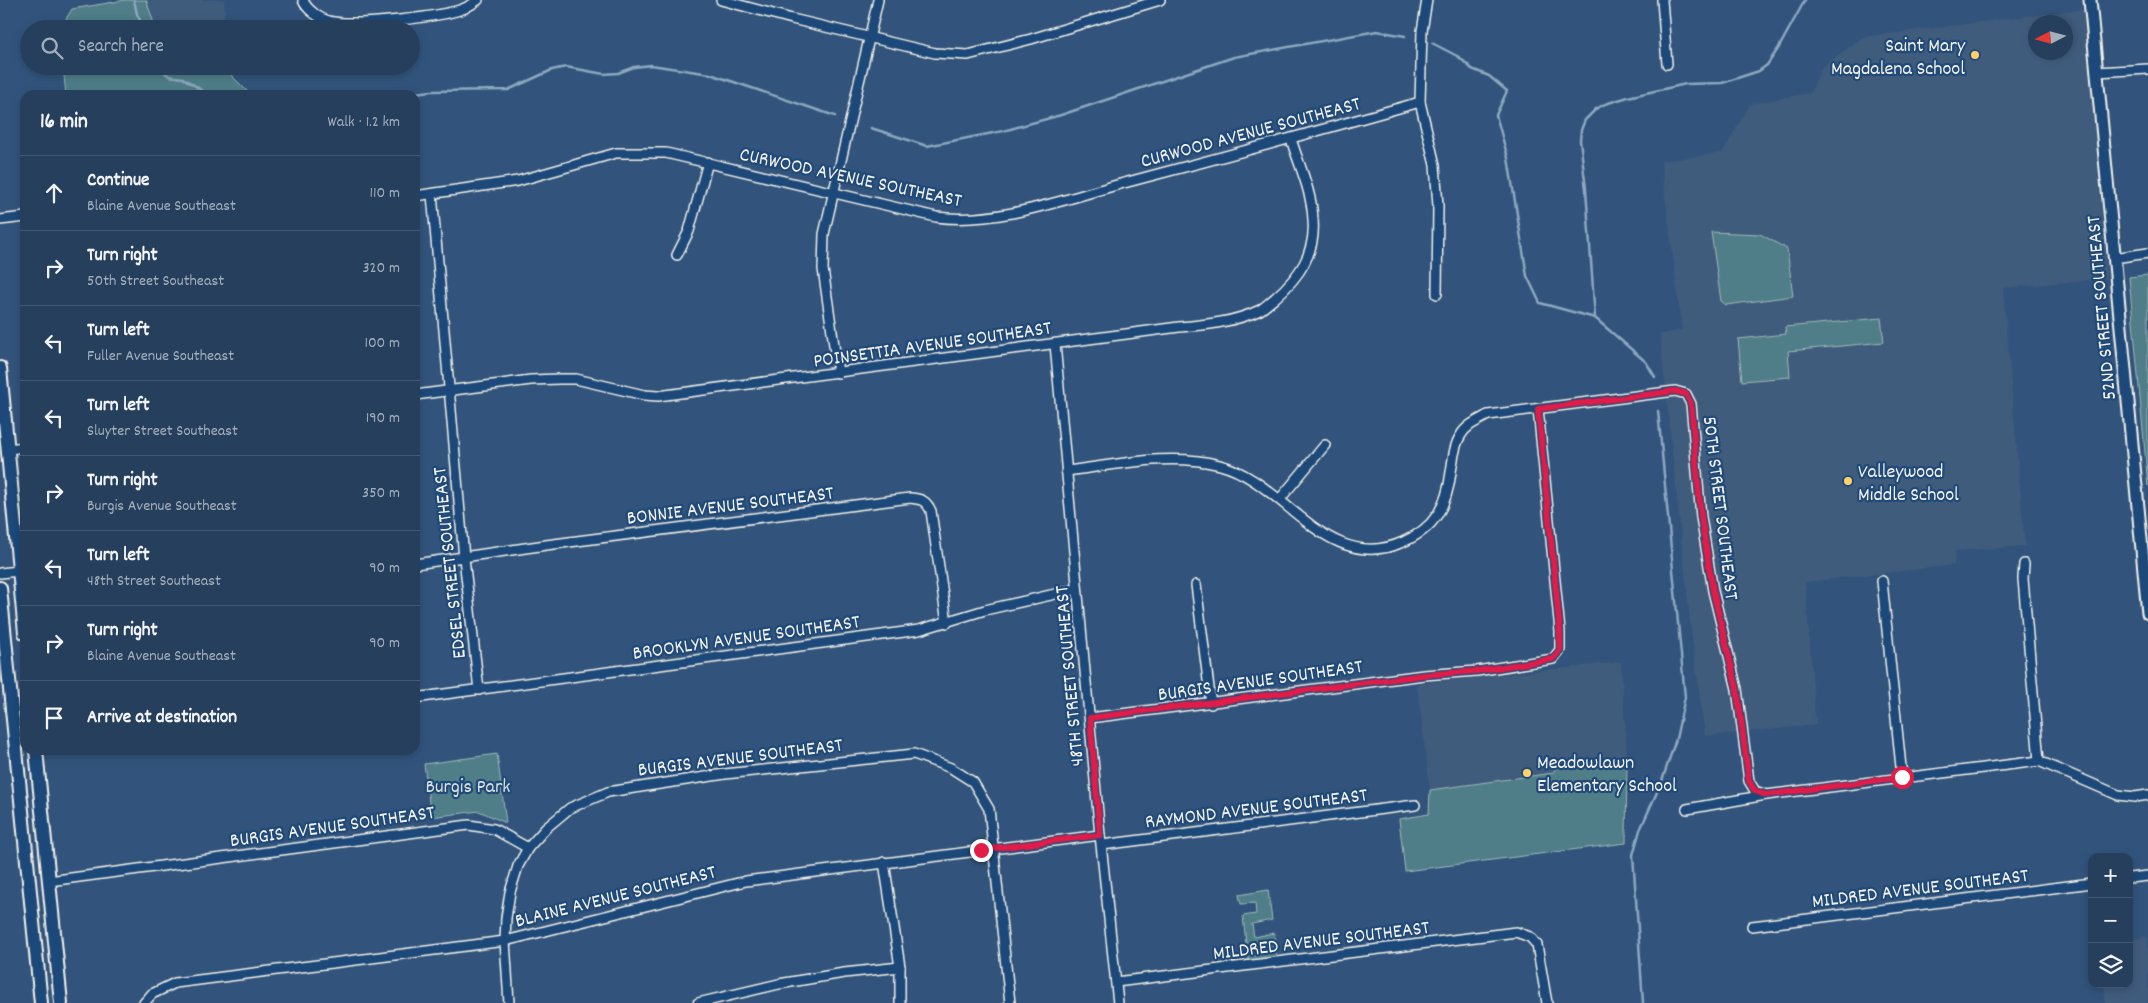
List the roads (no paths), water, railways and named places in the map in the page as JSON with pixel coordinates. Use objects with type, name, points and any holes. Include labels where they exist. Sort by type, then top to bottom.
[{"type":"main road","name":"52ND STREET SOUTHEAST","points":[[2090,0],[2148,613]]},
{"type":"main road","points":[[0,368],[4,448],[20,581]]},
{"type":"main road","points":[[0,588],[41,1003]]},
{"type":"main road","points":[[36,755],[61,1003]]},
{"type":"main road","points":[[26,850],[36,872],[49,881]]},
{"type":"main road","points":[[37,958],[48,964],[59,979]]},
{"type":"street","points":[[303,0],[318,16],[327,20]]},
{"type":"street","points":[[388,20],[438,15],[464,8],[478,0]]},
{"type":"street","points":[[721,0],[935,53],[968,55],[1031,40],[1160,0]]},
{"type":"street","points":[[838,373],[823,269],[824,234],[878,0]]},
{"type":"street","points":[[1428,0],[1422,31],[1420,102],[1435,165],[1438,206],[1438,294]]},
{"type":"street","points":[[1662,0],[1667,64]]},
{"type":"street","points":[[2097,72],[2148,69]]},
{"type":"street","name":"CURWOOD AVENUE SOUTHEAST","points":[[420,195],[518,181],[616,153],[666,153],[936,217],[983,219],[1291,139],[1420,102]]},
{"type":"street","name":"POINSETTIA AVENUE SOUTHEAST","points":[[420,394],[559,379],[576,379],[644,395],[658,396],[1179,327],[1211,325],[1262,309],[1288,287],[1301,271],[1310,254],[1314,220],[1312,203],[1291,139]]},
{"type":"street","points":[[677,255],[689,231],[708,162]]},
{"type":"street","name":"EDSEL STREET SOUTHEAST","points":[[432,194],[464,558],[479,690]]},
{"type":"street","points":[[0,220],[20,218]]},
{"type":"street","points":[[2114,258],[2148,253]]},
{"type":"street","name":"48TH STREET SOUTHEAST","points":[[1055,344],[1100,835],[1118,1003]]},
{"type":"street","name":"50TH STREET SOUTHEAST","points":[[1538,409],[1675,391],[1686,394],[1691,404],[1701,517],[1713,591],[1737,689],[1749,781],[1755,791],[1766,795]]},
{"type":"street","points":[[1066,471],[1152,461],[1195,459],[1223,465],[1247,477],[1280,499],[1301,518],[1334,541],[1364,550],[1383,548],[1402,543],[1418,534],[1436,518],[1448,494],[1453,456],[1460,436],[1470,425],[1488,416],[1538,409]]},
{"type":"street","name":"BURGIS AVENUE SOUTHEAST","points":[[1090,718],[1211,704],[1415,676],[1477,671],[1553,659],[1560,650],[1560,631],[1538,409]]},
{"type":"street","points":[[1280,499],[1325,445]]},
{"type":"street","points":[[4,448],[20,448]]},
{"type":"street","name":"BONNIE AVENUE SOUTHEAST","points":[[420,563],[910,498],[921,499],[927,503],[931,511],[947,623]]},
{"type":"street","points":[[2024,564],[2023,579],[2039,761]]},
{"type":"street","points":[[0,573],[19,571]]},
{"type":"street","points":[[1882,580],[1902,777]]},
{"type":"street","points":[[1196,585],[1211,704]]},
{"type":"street","name":"BROOKLYN AVENUE SOUTHEAST","points":[[420,697],[920,630],[985,610],[1077,589]]},
{"type":"street","name":"BURGIS AVENUE SOUTHEAST","points":[[49,881],[469,825],[494,829],[528,848],[546,828],[570,808],[608,792],[726,774],[914,754],[951,768],[973,782],[988,809],[1010,1003]]},
{"type":"street","points":[[1687,809],[1766,795],[2039,761],[2118,795],[2135,797],[2148,795]]},
{"type":"street","name":"RAYMOND AVENUE SOUTHEAST","points":[[1102,845],[1414,805]]},
{"type":"street","name":"BLAINE AVENUE SOUTHEAST","points":[[144,1003],[152,994],[175,983],[505,941],[746,881],[1100,835]]},
{"type":"street","points":[[509,1003],[505,941],[510,892],[518,866],[528,848]]},
{"type":"street","points":[[884,862],[900,967],[900,1003]]},
{"type":"street","points":[[2133,878],[2148,876]]},
{"type":"street","name":"MILDRED AVENUE SOUTHEAST","points":[[1752,926],[2088,884]]},
{"type":"street","name":"MILDRED AVENUE SOUTHEAST","points":[[1116,982],[1516,932],[1530,937],[1537,944],[1547,1003]]},
{"type":"street","points":[[698,1003],[779,984],[844,973],[900,967]]},
{"type":"waterway","points":[[134,0],[140,20]]},
{"type":"waterway","points":[[1595,318],[1586,189],[1580,140],[1585,120],[1596,109],[1605,104],[1628,97],[1686,84],[1722,83],[1759,71],[1767,65],[1778,49],[1805,0]]},
{"type":"waterway","points":[[871,128],[927,146],[1003,131],[1061,115],[1234,57],[1377,31],[1405,36]]},
{"type":"waterway","points":[[1432,43],[1459,57],[1472,69],[1489,76],[1507,91],[1496,115],[1508,158],[1527,276],[1540,303],[1595,318],[1646,362],[1655,377]]},
{"type":"waterway","points":[[420,92],[508,90],[552,70],[566,67],[604,74],[618,73],[634,67],[651,65],[710,74],[835,116]]},
{"type":"waterway","points":[[168,75],[183,78],[201,90]]},
{"type":"waterway","points":[[1643,1003],[1633,855],[1640,830],[1662,781],[1676,739],[1685,697],[1658,411]]},
{"type":"place","name":"Saint Mary Magdalena School","points":[[1975,55]]},
{"type":"place","name":"Valleywood Middle School","points":[[1848,481]]},
{"type":"place","name":"Meadowlawn Elementary School","points":[[1527,773]]},
{"type":"park label","name":"Burgis Park","points":[[468,785]]}]
